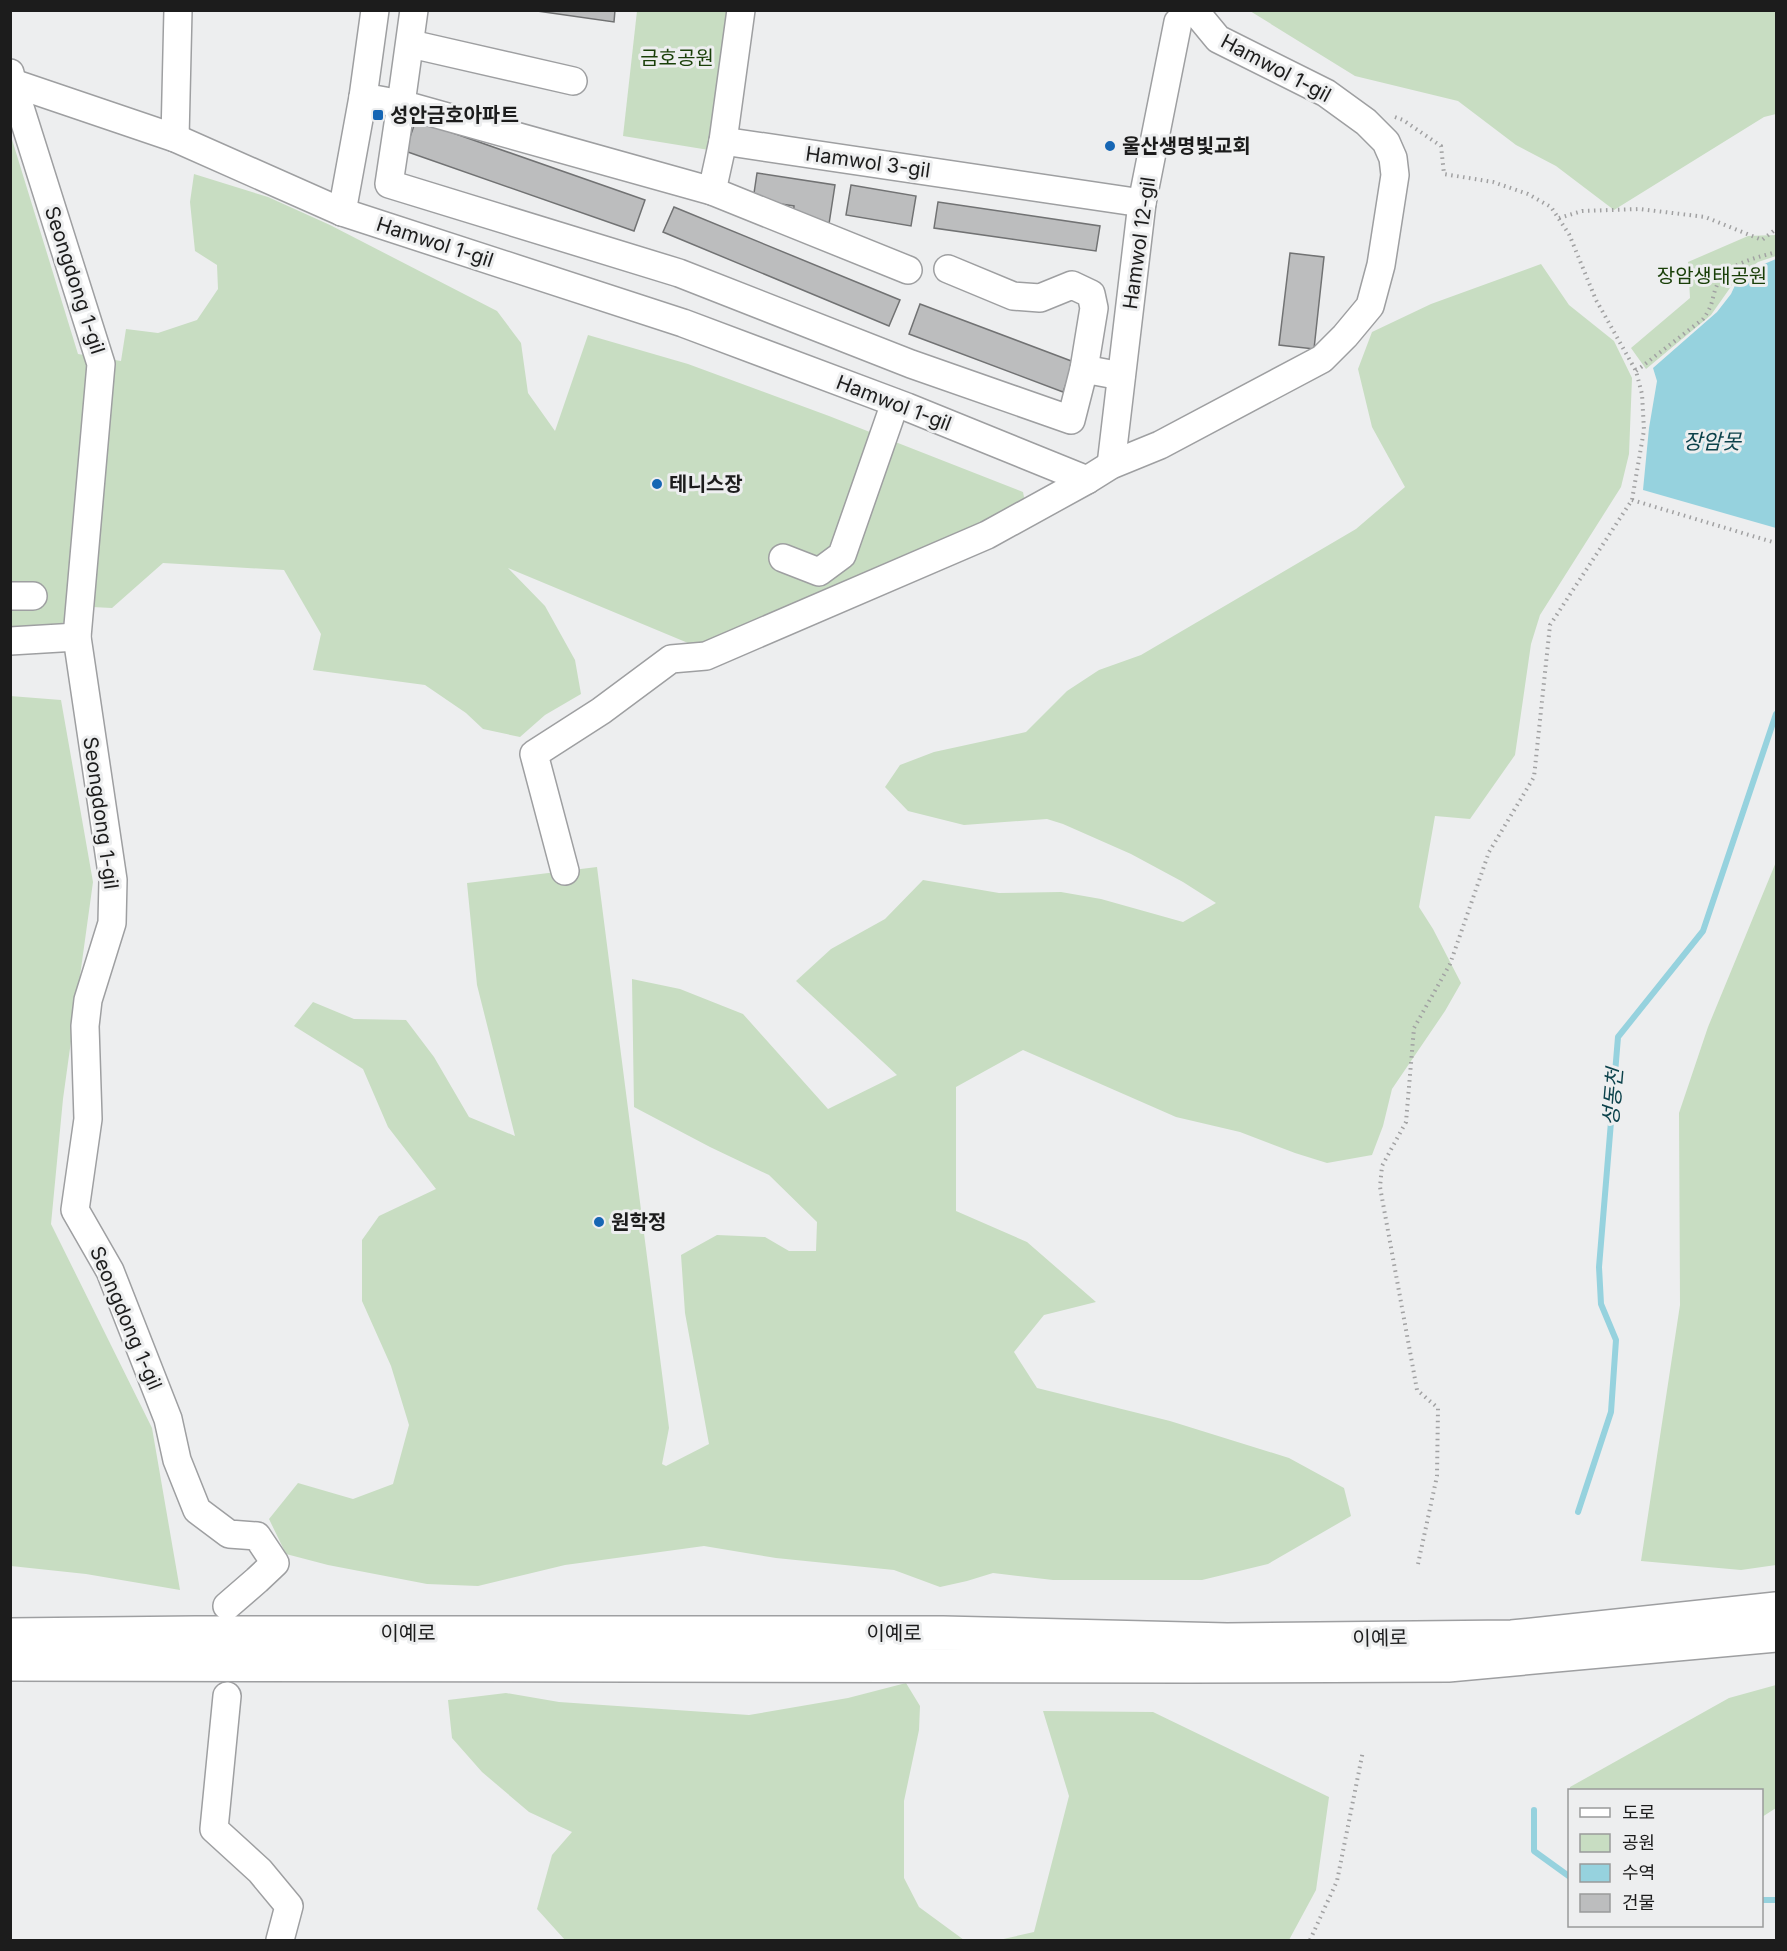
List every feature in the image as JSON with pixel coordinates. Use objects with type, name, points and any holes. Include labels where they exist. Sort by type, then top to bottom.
[{"type":"highway","name":"이예로","points":[[10,1635],[943,1633],[1227,1640],[1512,1637],[1776,1609]]},
{"type":"highway","name":"이예로","points":[[10,1664],[1448,1665],[1776,1635]]},
{"type":"street","points":[[175,138],[178,10]]},
{"type":"street","points":[[342,212],[363,97],[375,10]]},
{"type":"street","points":[[414,10],[411,44],[388,184],[680,273],[911,364],[1071,420],[1084,369],[1094,308],[1091,294],[1072,285],[1040,298],[1013,296],[948,269]]},
{"type":"street","points":[[712,191],[723,141],[741,10]]},
{"type":"street","name":"Hamwol 1-gil","points":[[11,79],[175,138],[342,212],[682,323],[895,403],[1087,480],[1111,465],[1160,445],[1322,359],[1370,306],[1381,265],[1395,175],[1393,158],[1386,142],[1366,122],[1326,93],[1218,39],[1186,15]]},
{"type":"street","name":"Hamwol 12-gil","points":[[1111,465],[1142,203],[1186,15]]},
{"type":"street","points":[[411,44],[573,81]]},
{"type":"street","name":"Seongdong 1-gil","points":[[11,79],[101,364],[77,637],[113,880],[112,924],[88,999],[85,1026],[88,1119],[75,1210],[110,1271],[168,1419],[177,1460],[197,1510],[229,1534],[257,1536],[275,1563],[226,1606]]},
{"type":"street","points":[[363,97],[401,104],[712,191],[908,270]]},
{"type":"street","name":"Hamwol 3-gil","points":[[723,141],[1142,203]]},
{"type":"street","points":[[1084,369],[1121,376]]},
{"type":"street","points":[[783,558],[819,572],[842,555],[895,403]]},
{"type":"street","points":[[565,871],[534,754],[601,711],[670,659],[706,656],[987,535],[1087,480]]},
{"type":"street","points":[[10,641],[77,637]]},
{"type":"street","points":[[227,1696],[214,1829],[260,1871],[289,1906],[280,1941]]},
{"type":"path","points":[[1392,116],[1403,120],[1441,146],[1444,174],[1493,182],[1528,194],[1551,207],[1569,234],[1596,300],[1636,371],[1642,394],[1644,430],[1632,500],[1550,625],[1534,777],[1490,852],[1450,964],[1414,1028],[1406,1122],[1382,1166],[1380,1187],[1417,1390],[1438,1407],[1437,1476],[1418,1564]]},
{"type":"path","points":[[1559,218],[1582,212],[1640,209],[1705,217],[1762,240],[1776,229]]},
{"type":"path","points":[[1636,371],[1703,319],[1711,308],[1717,285],[1724,273],[1746,262],[1776,252]]},
{"type":"path","points":[[1632,500],[1776,543]]},
{"type":"path","points":[[1310,1941],[1337,1881],[1363,1751]]},
{"type":"green space","name":"금호공원","points":[[637,11],[728,11],[709,150],[623,136]]},
{"type":"green space","points":[[1250,11],[1776,11],[1776,114],[1764,117],[1614,210],[1556,166],[1516,145],[1458,101],[1355,76]]},
{"type":"green space","points":[[10,133],[78,354],[121,361],[126,329],[158,333],[197,320],[218,289],[217,265],[195,251],[190,202],[194,174],[268,197],[330,225],[497,311],[521,343],[528,393],[555,431],[588,335],[688,364],[1023,492],[1026,507],[700,648],[508,568],[545,606],[575,660],[581,694],[545,715],[520,737],[483,729],[466,713],[425,685],[313,670],[321,634],[284,570],[163,563],[112,608],[72,606],[64,622],[47,632],[11,633]]},
{"type":"green space","name":"장암생태공원","points":[[1776,235],[1776,256],[1758,262],[1737,278],[1711,315],[1646,369],[1631,348],[1690,298],[1688,262],[1748,236]]},
{"type":"green space","points":[[1541,264],[1569,305],[1614,341],[1632,378],[1629,454],[1621,487],[1540,615],[1531,644],[1515,755],[1470,819],[1435,816],[1419,907],[1461,983],[1445,1011],[1392,1089],[1383,1126],[1372,1155],[1327,1163],[1240,1132],[1176,1117],[1023,1050],[956,1087],[956,1211],[1027,1242],[1096,1302],[1044,1315],[1014,1352],[1037,1388],[1170,1421],[1289,1458],[1344,1488],[1351,1516],[1268,1564],[1202,1580],[1053,1580],[993,1573],[940,1587],[894,1570],[776,1558],[704,1546],[565,1565],[478,1586],[427,1584],[328,1565],[286,1554],[269,1519],[298,1483],[353,1499],[393,1484],[409,1425],[391,1366],[362,1301],[362,1240],[379,1216],[436,1189],[388,1127],[363,1069],[294,1026],[313,1002],[354,1019],[406,1020],[434,1057],[469,1117],[515,1136],[477,985],[467,883],[597,867],[669,1428],[662,1464],[666,1466],[709,1444],[685,1313],[681,1255],[717,1235],[765,1237],[789,1251],[816,1251],[817,1222],[769,1175],[634,1107],[632,979],[680,989],[743,1014],[828,1109],[897,1075],[796,981],[831,949],[885,919],[923,880],[999,893],[1061,892],[1101,899],[1183,922],[1216,903],[1131,854],[1063,824],[1047,819],[964,825],[908,811],[885,787],[900,765],[934,752],[1026,732],[1067,691],[1099,670],[1141,655],[1356,529],[1405,487],[1372,427],[1358,369],[1372,332],[1431,304]]},
{"type":"green space","points":[[10,696],[61,700],[93,882],[63,1099],[51,1224],[152,1428],[180,1590],[86,1574],[11,1566]]},
{"type":"green space","points":[[1776,862],[1776,1565],[1741,1570],[1641,1561],[1680,1305],[1679,1113],[1708,1027]]},
{"type":"green space","points":[[906,1683],[920,1706],[919,1730],[904,1801],[904,1878],[919,1907],[964,1940],[565,1940],[537,1909],[552,1855],[572,1832],[529,1812],[482,1772],[452,1738],[448,1700],[506,1693],[559,1702],[749,1715],[848,1698]]},
{"type":"green space","points":[[1776,1685],[1776,1808],[1763,1816],[1763,1789],[1570,1789],[1570,1787],[1729,1698]]},
{"type":"green space","points":[[1043,1711],[1153,1712],[1329,1797],[1316,1890],[1289,1940],[999,1940],[1034,1932],[1069,1796]]},
{"type":"water","name":"장암못","points":[[1776,259],[1776,528],[1643,490],[1649,428],[1657,381],[1653,368],[1717,312],[1731,294],[1738,279]]},
{"type":"building","points":[[530,10],[615,10],[614,22]]},
{"type":"building","points":[[416,120],[645,200],[634,231],[405,151]]},
{"type":"building","points":[[757,173],[835,185],[829,224],[793,219],[794,206],[753,200]]},
{"type":"building","points":[[851,185],[916,196],[911,226],[846,215]]},
{"type":"building","points":[[938,202],[1100,226],[1096,251],[934,228]]},
{"type":"building","points":[[674,207],[900,300],[889,326],[663,232]]},
{"type":"building","points":[[1290,253],[1324,257],[1314,349],[1279,345]]},
{"type":"building","points":[[920,304],[1074,362],[1063,392],[909,334]]},
{"type":"waterway","name":"성동천","points":[[1578,1512],[1611,1412],[1616,1340],[1601,1304],[1599,1267],[1618,1037],[1703,931],[1776,714]]},
{"type":"waterway","name":"성동천","points":[[1534,1810],[1534,1851],[1568,1876]]},
{"type":"waterway","name":"성동천","points":[[1763,1900],[1776,1900]]},
{"type":"place","name":"성안금호아파트","points":[[378,115]]},
{"type":"place","name":"울산생명빛교회","points":[[1110,146]]},
{"type":"place","name":"테니스장","points":[[657,484]]},
{"type":"place","name":"원학정","points":[[599,1222]]}]
